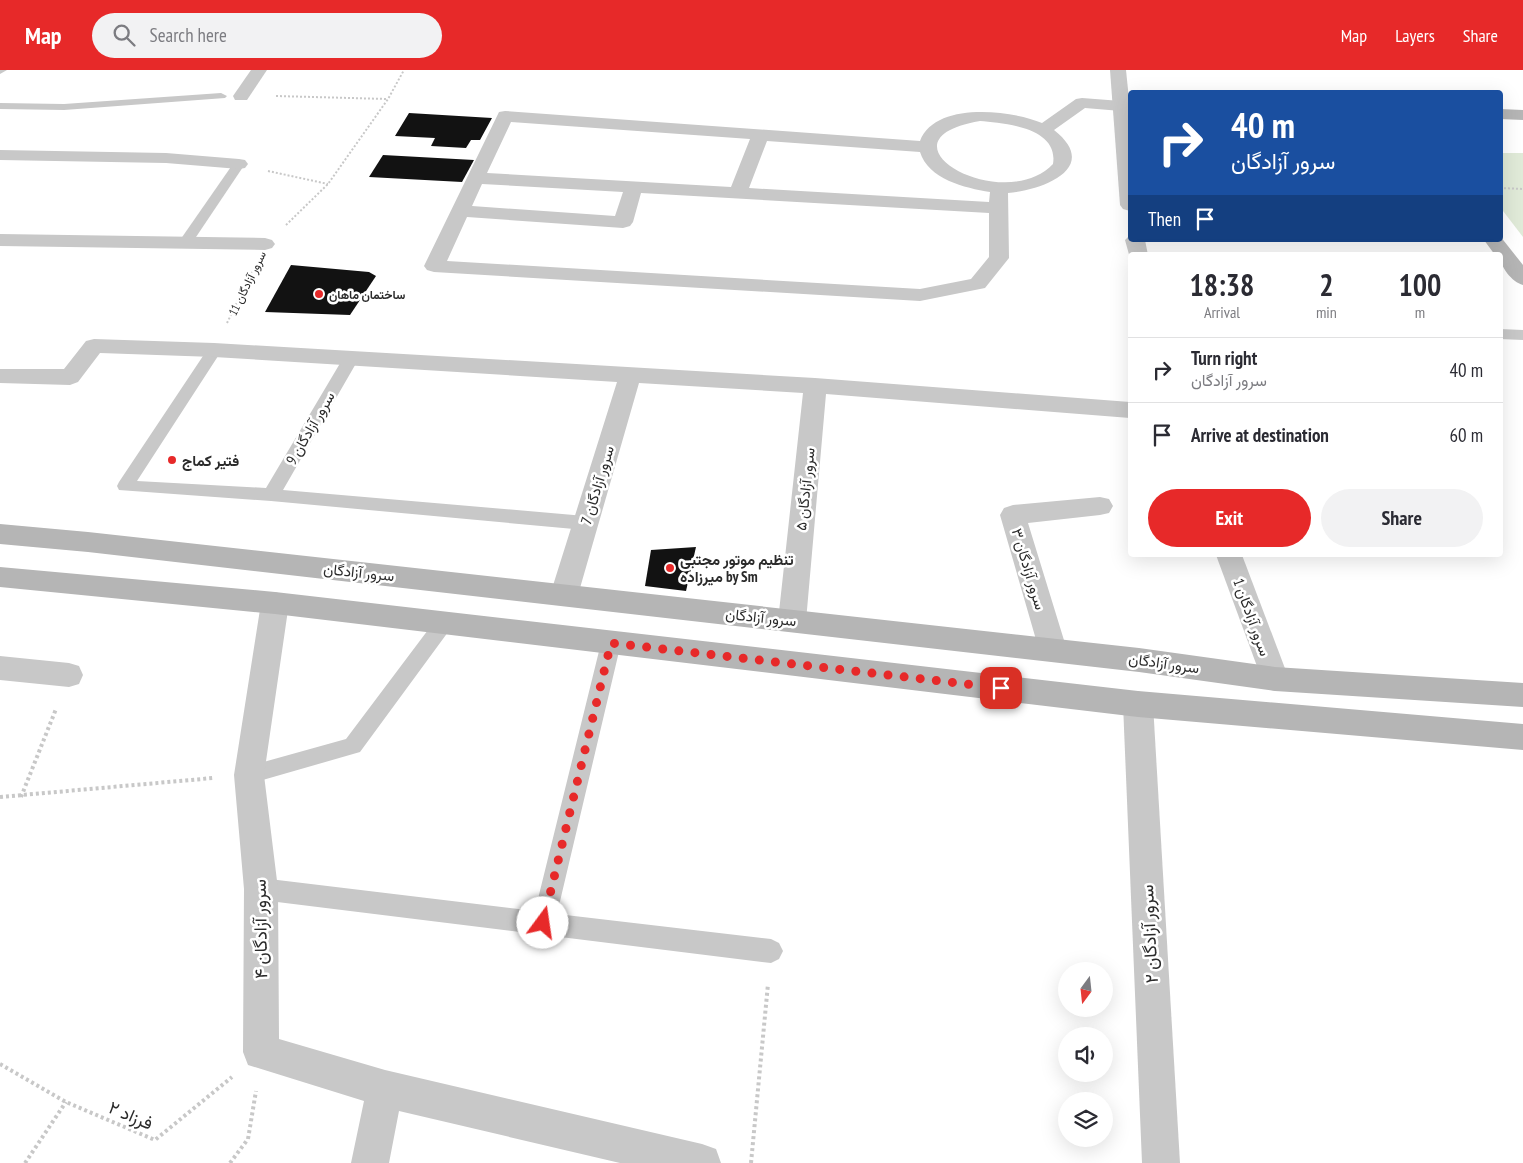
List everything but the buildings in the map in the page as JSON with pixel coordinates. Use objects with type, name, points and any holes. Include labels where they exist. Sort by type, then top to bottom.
[{"type":"main road","points":[[1503,114],[1523,114]]},
{"type":"main road","points":[[1503,252],[1523,279]]},
{"type":"main road","name":"سرور آزادگان","points":[[0,534],[1053,650],[1275,679],[1523,695]]},
{"type":"main road","points":[[275,604],[293,565]]},
{"type":"main road","points":[[0,576],[444,623],[1138,704],[1523,737]]},
{"type":"street","points":[[240,96],[259,70]]},
{"type":"street","points":[[1118,70],[1125,106],[1128,165]]},
{"type":"street","points":[[1043,130],[1082,103],[1125,106]]},
{"type":"street","points":[[927,147],[505,116],[434,266],[920,295],[978,284],[999,258],[999,187]]},
{"type":"street","points":[[980,116],[1002,118],[1024,122],[1043,130],[1056,141],[1062,152],[1062,164],[1054,174],[1040,182],[1021,186],[999,187],[977,184],[957,178],[941,169],[930,158],[927,147],[931,136],[942,126],[966,118],[980,116]]},
{"type":"street","points":[[738,192],[761,134]]},
{"type":"street","points":[[0,155],[166,158],[239,164]]},
{"type":"street","points":[[476,178],[999,208]]},
{"type":"street","points":[[460,211],[623,222],[634,187]]},
{"type":"street","points":[[0,240],[265,244]]},
{"type":"street","points":[[0,376],[70,377],[94,346],[214,350],[350,360],[815,386],[1128,410]]},
{"type":"street","name":"سرور آزادگان 7","points":[[564,595],[630,376]]},
{"type":"street","name":"سرور آزادگان ۵","points":[[792,621],[815,386]]},
{"type":"street","name":"سرور آزادگان ۳","points":[[1053,650],[1013,515],[1100,506]]},
{"type":"street","name":"سرور آزادگان 1","points":[[1230,557],[1275,679]]},
{"type":"street","name":"سرور آزادگان ۴","points":[[261,1052],[261,889],[249,775],[275,604]]},
{"type":"street","points":[[0,668],[69,675]]},
{"type":"street","name":"سرور آزادگان ۲","points":[[1138,704],[1161,1163]]},
{"type":"street","points":[[261,1052],[386,1089],[702,1163]]},
{"type":"street","points":[[370,1163],[386,1089]]},
{"type":"lane","points":[[0,106],[64,108],[221,96]]},
{"type":"lane","points":[[184,243],[239,164]]},
{"type":"lane","points":[[1503,334],[1523,335]]},
{"type":"lane","points":[[214,350],[125,486],[270,496],[585,523]]},
{"type":"lane","name":"سرور آزادگان 9","points":[[270,496],[350,360]]},
{"type":"lane","points":[[249,775],[353,746],[444,623]]},
{"type":"lane","points":[[543,923],[611,643]]},
{"type":"lane","points":[[261,889],[772,951]]},
{"type":"path","name":"سرور آزادگان 11","points":[[214,350],[265,244],[321,194],[388,98],[404,70]]},
{"type":"path","points":[[240,96],[388,98]]},
{"type":"path","points":[[239,164],[328,184]]},
{"type":"path","points":[[1503,188],[1523,189]]},
{"type":"path","points":[[21,797],[69,675]]},
{"type":"path","points":[[0,797],[21,797],[249,775]]},
{"type":"path","points":[[751,1163],[772,951]]},
{"type":"path","points":[[230,1163],[248,1139],[261,1052]]},
{"type":"path","name":"فرزاد ۲","points":[[0,1064],[66,1102],[155,1140],[261,1052]]},
{"type":"path","points":[[25,1163],[66,1102]]},
{"type":"green space","points":[[1503,153],[1523,153],[1523,237],[1503,211]]},
{"type":"place","name":"ساختمان ماهان","points":[[319,294]]},
{"type":"place","name":"فتیر کماج","points":[[172,460]]},
{"type":"place","name":"تنظیم موتور مجتبی میرزاده by Sm","points":[[670,568]]},
{"type":"route","points":[[543,923],[611,643],[1001,688]]}]
